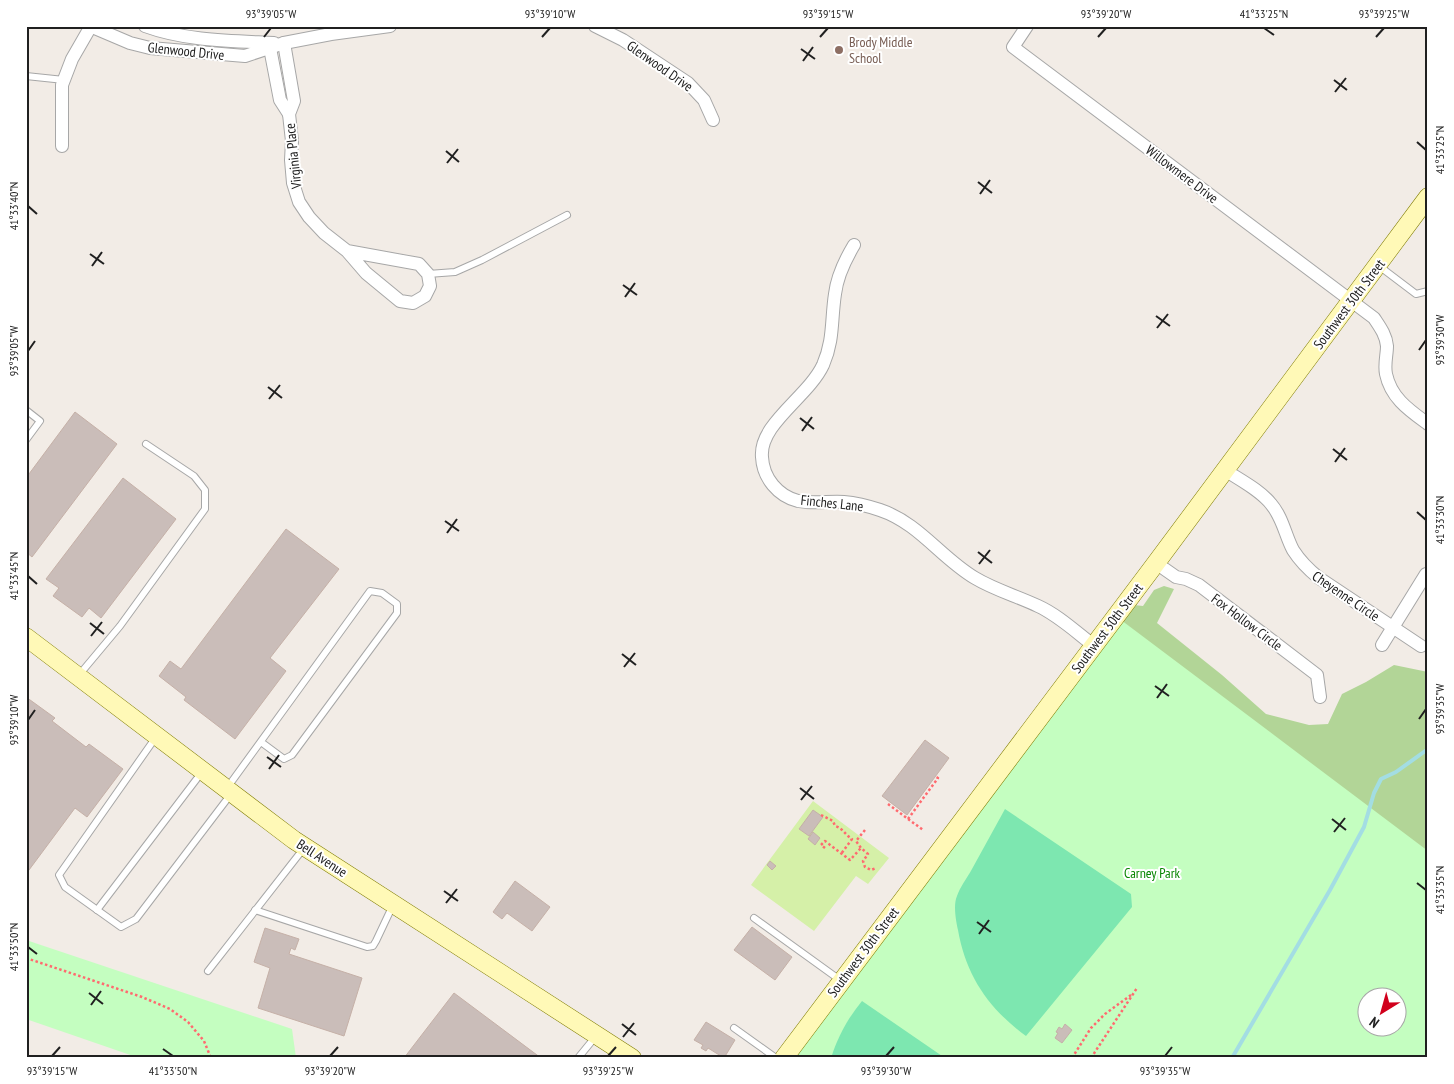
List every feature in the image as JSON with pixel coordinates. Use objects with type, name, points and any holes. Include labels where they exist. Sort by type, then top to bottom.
[{"type":"street","name":"Glenwood Drive","points":[[90,26],[130,44],[176,52],[245,56],[270,45]]},
{"type":"street","points":[[62,146],[62,85],[72,59],[90,26]]},
{"type":"street","name":"Glenwood Drive","points":[[145,26],[182,36],[216,41],[270,45],[390,26]]},
{"type":"street","name":"Glenwood Drive","points":[[595,26],[623,40],[688,83],[704,100],[713,120]]},
{"type":"street","name":"Willowmere Drive","points":[[1027,26],[1013,47],[1374,318],[1384,332],[1387,345],[1386,374],[1396,397],[1405,407],[1428,424]]},
{"type":"street","name":"Virginia Place","points":[[284,43],[294,100],[289,114],[293,183],[300,202],[309,217],[324,233],[348,251],[366,272],[400,301],[413,302],[425,296],[430,286],[428,274],[419,264],[348,251]]},
{"type":"street","points":[[270,45],[280,100],[289,114]]},
{"type":"street","name":"Southwest 30th Street","points":[[784,1058],[1428,197]]},
{"type":"street","name":"Finches Lane","points":[[854,245],[839,275],[835,294],[832,336],[822,366],[812,382],[768,432],[763,444],[762,456],[768,479],[775,488],[786,496],[798,501],[844,502],[865,505],[906,522],[921,533],[955,565],[996,590],[1039,606],[1093,645]]},
{"type":"street","name":"Cheyenne Circle","points":[[1225,470],[1266,498],[1272,505],[1282,521],[1293,549],[1306,568],[1421,646]]},
{"type":"street","name":"Fox Hollow Circle","points":[[1156,563],[1176,577],[1186,579],[1198,585],[1317,675],[1320,697]]},
{"type":"street","points":[[1382,646],[1426,574]]},
{"type":"street","name":"Bell Avenue","points":[[26,637],[304,847],[597,1035],[624,1055]]},
{"type":"lane","points":[[26,76],[64,80]]},
{"type":"lane","points":[[428,274],[454,272],[482,260],[567,215]]},
{"type":"lane","points":[[1377,265],[1416,294],[1428,291]]},
{"type":"lane","points":[[26,410],[40,421],[26,440]]},
{"type":"lane","points":[[78,676],[120,626],[205,509],[204,490],[194,476],[146,444]]},
{"type":"lane","points":[[156,736],[59,875],[65,887],[121,928],[136,920],[229,791],[261,742],[370,591],[382,593],[397,604],[397,614],[292,756],[284,759],[261,742]]},
{"type":"lane","points":[[98,910],[203,772]]},
{"type":"lane","points":[[208,971],[304,847]]},
{"type":"lane","points":[[255,910],[367,947],[372,946],[376,941],[394,904]]},
{"type":"lane","points":[[754,918],[842,981]]},
{"type":"lane","points":[[734,1028],[776,1058]]},
{"type":"lane","points":[[578,1058],[597,1035]]},
{"type":"path","points":[[908,819],[938,778],[936,777]]},
{"type":"path","points":[[888,804],[900,811],[923,830]]},
{"type":"path","points":[[821,815],[833,821],[836,826],[842,829],[846,836],[854,840],[868,854],[864,858],[863,864],[865,867],[871,870],[876,868]]},
{"type":"path","points":[[841,854],[865,830]]},
{"type":"path","points":[[821,845],[824,841],[850,860],[861,848]]},
{"type":"path","points":[[817,842],[825,848]]},
{"type":"path","points":[[26,958],[142,997],[170,1009],[188,1022],[204,1041],[211,1058]]},
{"type":"path","points":[[1091,1058],[1137,988]]},
{"type":"path","points":[[1072,1058],[1091,1028],[1104,1014],[1131,995]]},
{"type":"green space","points":[[1164,586],[1174,589],[1157,623],[1222,675],[1266,714],[1309,725],[1328,724],[1342,694],[1394,665],[1428,672],[1428,1058],[1203,1058],[1109,639],[1134,605],[1143,606],[1154,590]]},
{"type":"green space","name":"Carney Park","points":[[1117,617],[1428,851],[1428,1058],[789,1058]]},
{"type":"green space","points":[[813,801],[889,858],[868,884],[856,876],[814,931],[751,885]]},
{"type":"green space","points":[[1005,809],[1131,894],[1132,907],[1026,1036],[990,1003],[973,977],[962,947],[955,913],[955,904],[960,889]]},
{"type":"green space","points":[[26,940],[292,1029],[296,1058],[139,1058],[26,1019]]},
{"type":"green space","points":[[862,1001],[945,1058],[831,1058],[844,1028]]},
{"type":"building","points":[[75,412],[117,444],[32,557],[26,552],[26,478]]},
{"type":"building","points":[[123,478],[176,519],[101,618],[89,608],[82,617],[53,596],[59,588],[46,579]]},
{"type":"building","points":[[286,529],[339,569],[270,658],[286,671],[235,739],[184,700],[186,697],[159,676],[170,661],[181,669]]},
{"type":"building","points":[[26,697],[55,718],[52,721],[86,747],[89,744],[123,769],[87,817],[75,808],[26,874]]},
{"type":"building","points":[[925,740],[949,758],[907,815],[882,796]]},
{"type":"building","points":[[813,810],[823,817],[809,836],[799,829]]},
{"type":"building","points":[[813,832],[820,838],[815,845],[808,839]]},
{"type":"building","points":[[770,861],[776,866],[772,870],[767,865]]},
{"type":"building","points":[[515,881],[550,907],[532,931],[507,913],[502,919],[493,912]]},
{"type":"building","points":[[752,927],[792,957],[775,980],[734,950]]},
{"type":"building","points":[[265,928],[299,939],[295,950],[291,948],[289,954],[362,978],[344,1036],[258,1008],[270,968],[254,962]]},
{"type":"building","points":[[454,993],[541,1058],[404,1058]]},
{"type":"building","points":[[706,1022],[735,1040],[724,1058],[708,1048],[706,1051],[701,1048],[703,1045],[694,1040]]},
{"type":"building","points":[[1065,1024],[1072,1030],[1062,1043],[1055,1038],[1059,1027],[1062,1029]]},
{"type":"waterway","points":[[1232,1058],[1330,890],[1364,827],[1374,793],[1381,779],[1396,772],[1428,749]]},
{"type":"place","name":"Brody Middle School","points":[[839,50]]}]
